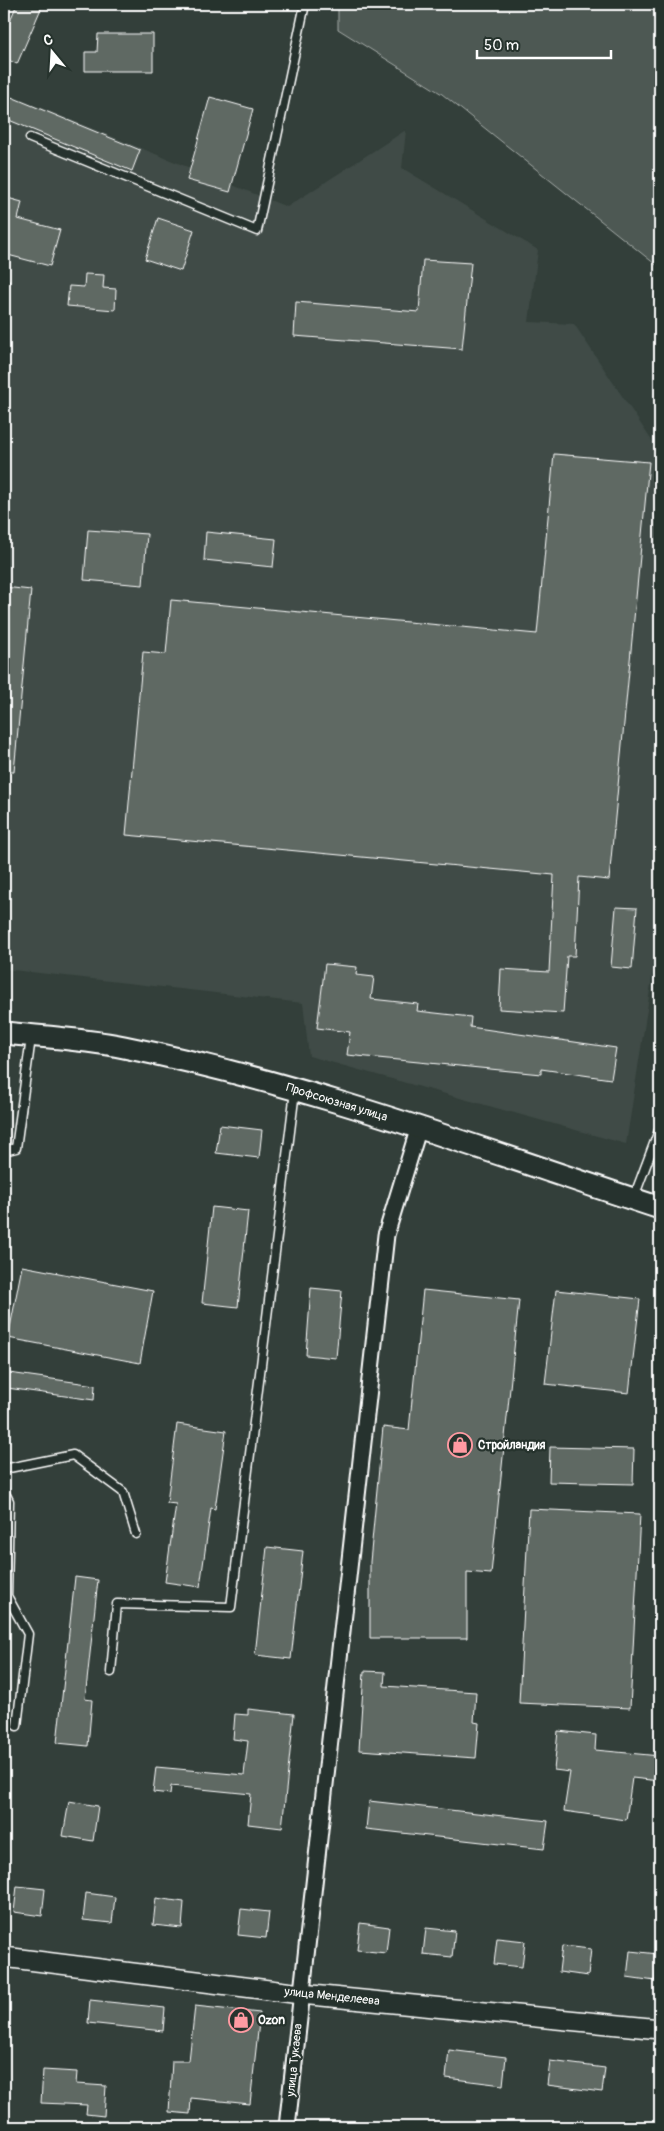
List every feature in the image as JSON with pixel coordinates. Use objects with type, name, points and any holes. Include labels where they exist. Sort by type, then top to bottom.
[{"type":"main road","name":"Профсоюзная улица","points":[[4,1033],[122,1046],[296,1088],[419,1126],[660,1208]]},
{"type":"street","name":"улица Тукаева","points":[[287,2127],[386,1234],[419,1126]]},
{"type":"street","name":"улица Менделеева","points":[[4,1957],[301,1994],[660,2029]]},
{"type":"lane","points":[[30,138],[257,230],[305,4]]},
{"type":"lane","points":[[4,1151],[16,1148],[31,1036]]},
{"type":"lane","points":[[111,1672],[117,1604],[231,1607],[296,1088]]},
{"type":"lane","points":[[633,1199],[660,1128]]},
{"type":"lane","points":[[4,1469],[73,1454],[122,1492],[136,1534]]},
{"type":"lane","points":[[4,1491],[9,1501],[7,1596],[28,1634],[17,1726]]},
{"type":"shaded area","points":[[338,4],[660,4],[660,268],[442,94],[338,29]]},
{"type":"shaded area","points":[[4,93],[287,207],[406,130],[402,168],[538,250],[529,322],[574,324],[654,444],[660,446],[660,926],[626,1144],[309,1056],[303,1003],[4,969]]},
{"type":"building","points":[[17,4],[43,4],[17,64],[4,58],[4,35]]},
{"type":"building","points":[[98,34],[153,34],[153,71],[85,71],[85,52],[97,52]]},
{"type":"building","points":[[4,94],[140,150],[132,171],[4,118]]},
{"type":"building","points":[[210,97],[253,109],[230,192],[187,180]]},
{"type":"building","points":[[4,197],[22,202],[18,219],[60,230],[50,266],[4,254]]},
{"type":"building","points":[[158,218],[194,230],[181,271],[145,259]]},
{"type":"building","points":[[423,260],[471,263],[462,349],[294,336],[296,302],[419,312]]},
{"type":"building","points":[[85,274],[104,275],[103,288],[116,289],[115,310],[67,306],[69,286],[84,287]]},
{"type":"building","points":[[554,454],[649,462],[609,880],[579,877],[575,956],[567,956],[563,1013],[499,1009],[501,969],[549,972],[554,875],[126,835],[143,652],[166,654],[171,600],[537,634]]},
{"type":"building","points":[[88,530],[147,534],[143,585],[84,580]]},
{"type":"building","points":[[206,532],[276,539],[273,567],[204,560]]},
{"type":"building","points":[[4,587],[31,590],[14,772],[4,772]]},
{"type":"building","points":[[616,907],[637,908],[632,969],[611,967]]},
{"type":"building","points":[[325,964],[357,967],[356,975],[374,977],[371,999],[418,1004],[417,1011],[471,1017],[470,1027],[616,1048],[611,1079],[541,1069],[541,1074],[347,1055],[350,1032],[317,1028]]},
{"type":"building","points":[[220,1125],[262,1130],[259,1158],[216,1153]]},
{"type":"building","points":[[212,1207],[248,1211],[238,1307],[202,1303]]},
{"type":"building","points":[[22,1266],[153,1291],[140,1363],[8,1338]]},
{"type":"building","points":[[311,1288],[342,1291],[336,1358],[306,1355]]},
{"type":"building","points":[[423,1290],[519,1300],[491,1574],[467,1572],[467,1638],[370,1638],[370,1562],[383,1427],[409,1430]]},
{"type":"building","points":[[556,1290],[640,1299],[629,1393],[545,1384]]},
{"type":"building","points":[[9,1373],[95,1385],[94,1400],[7,1388]]},
{"type":"building","points":[[177,1424],[226,1431],[215,1509],[211,1508],[200,1587],[165,1582],[176,1504],[167,1503]]},
{"type":"building","points":[[550,1447],[634,1449],[633,1484],[549,1482]]},
{"type":"building","points":[[529,1509],[640,1514],[630,1708],[519,1703]]},
{"type":"building","points":[[267,1547],[303,1551],[291,1659],[255,1655]]},
{"type":"building","points":[[75,1577],[98,1580],[85,1699],[92,1700],[88,1746],[57,1743]]},
{"type":"building","points":[[364,1671],[385,1672],[384,1686],[476,1692],[474,1722],[479,1723],[476,1758],[359,1750]]},
{"type":"building","points":[[248,1709],[294,1714],[282,1828],[248,1824],[251,1794],[171,1786],[170,1794],[153,1792],[156,1767],[244,1775],[248,1741],[233,1739],[235,1714],[248,1715]]},
{"type":"building","points":[[558,1731],[596,1735],[595,1750],[660,1756],[660,1781],[632,1778],[626,1820],[564,1811],[570,1772],[554,1770]]},
{"type":"building","points":[[69,1801],[98,1806],[93,1841],[63,1836]]},
{"type":"building","points":[[369,1801],[548,1821],[544,1849],[366,1829]]},
{"type":"building","points":[[17,1886],[45,1889],[42,1916],[14,1912]]},
{"type":"building","points":[[86,1893],[115,1897],[112,1923],[83,1920]]},
{"type":"building","points":[[156,1898],[184,1902],[182,1928],[153,1925]]},
{"type":"building","points":[[241,1909],[269,1912],[266,1938],[238,1935]]},
{"type":"building","points":[[360,1923],[389,1927],[386,1953],[357,1950]]},
{"type":"building","points":[[426,1928],[455,1931],[452,1957],[423,1954]]},
{"type":"building","points":[[497,1938],[525,1941],[522,1967],[494,1964]]},
{"type":"building","points":[[562,1946],[591,1949],[588,1976],[559,1972]]},
{"type":"building","points":[[630,1951],[658,1954],[655,1981],[627,1977]]},
{"type":"building","points":[[90,2000],[165,2008],[163,2031],[88,2023]]},
{"type":"building","points":[[195,2006],[260,2013],[250,2104],[191,2098],[190,2114],[169,2112],[172,2061],[189,2061]]},
{"type":"building","points":[[449,2050],[506,2057],[503,2085],[446,2078]]},
{"type":"building","points":[[550,2061],[605,2068],[602,2092],[547,2085]]},
{"type":"building","points":[[43,2070],[77,2072],[76,2084],[106,2086],[104,2116],[86,2114],[87,2105],[41,2103]]},
{"type":"railway","points":[[4,286],[7,282]]},
{"type":"place","name":"Стройландия","points":[[460,1445]]},
{"type":"place","name":"Ozon","points":[[241,2020]]}]
